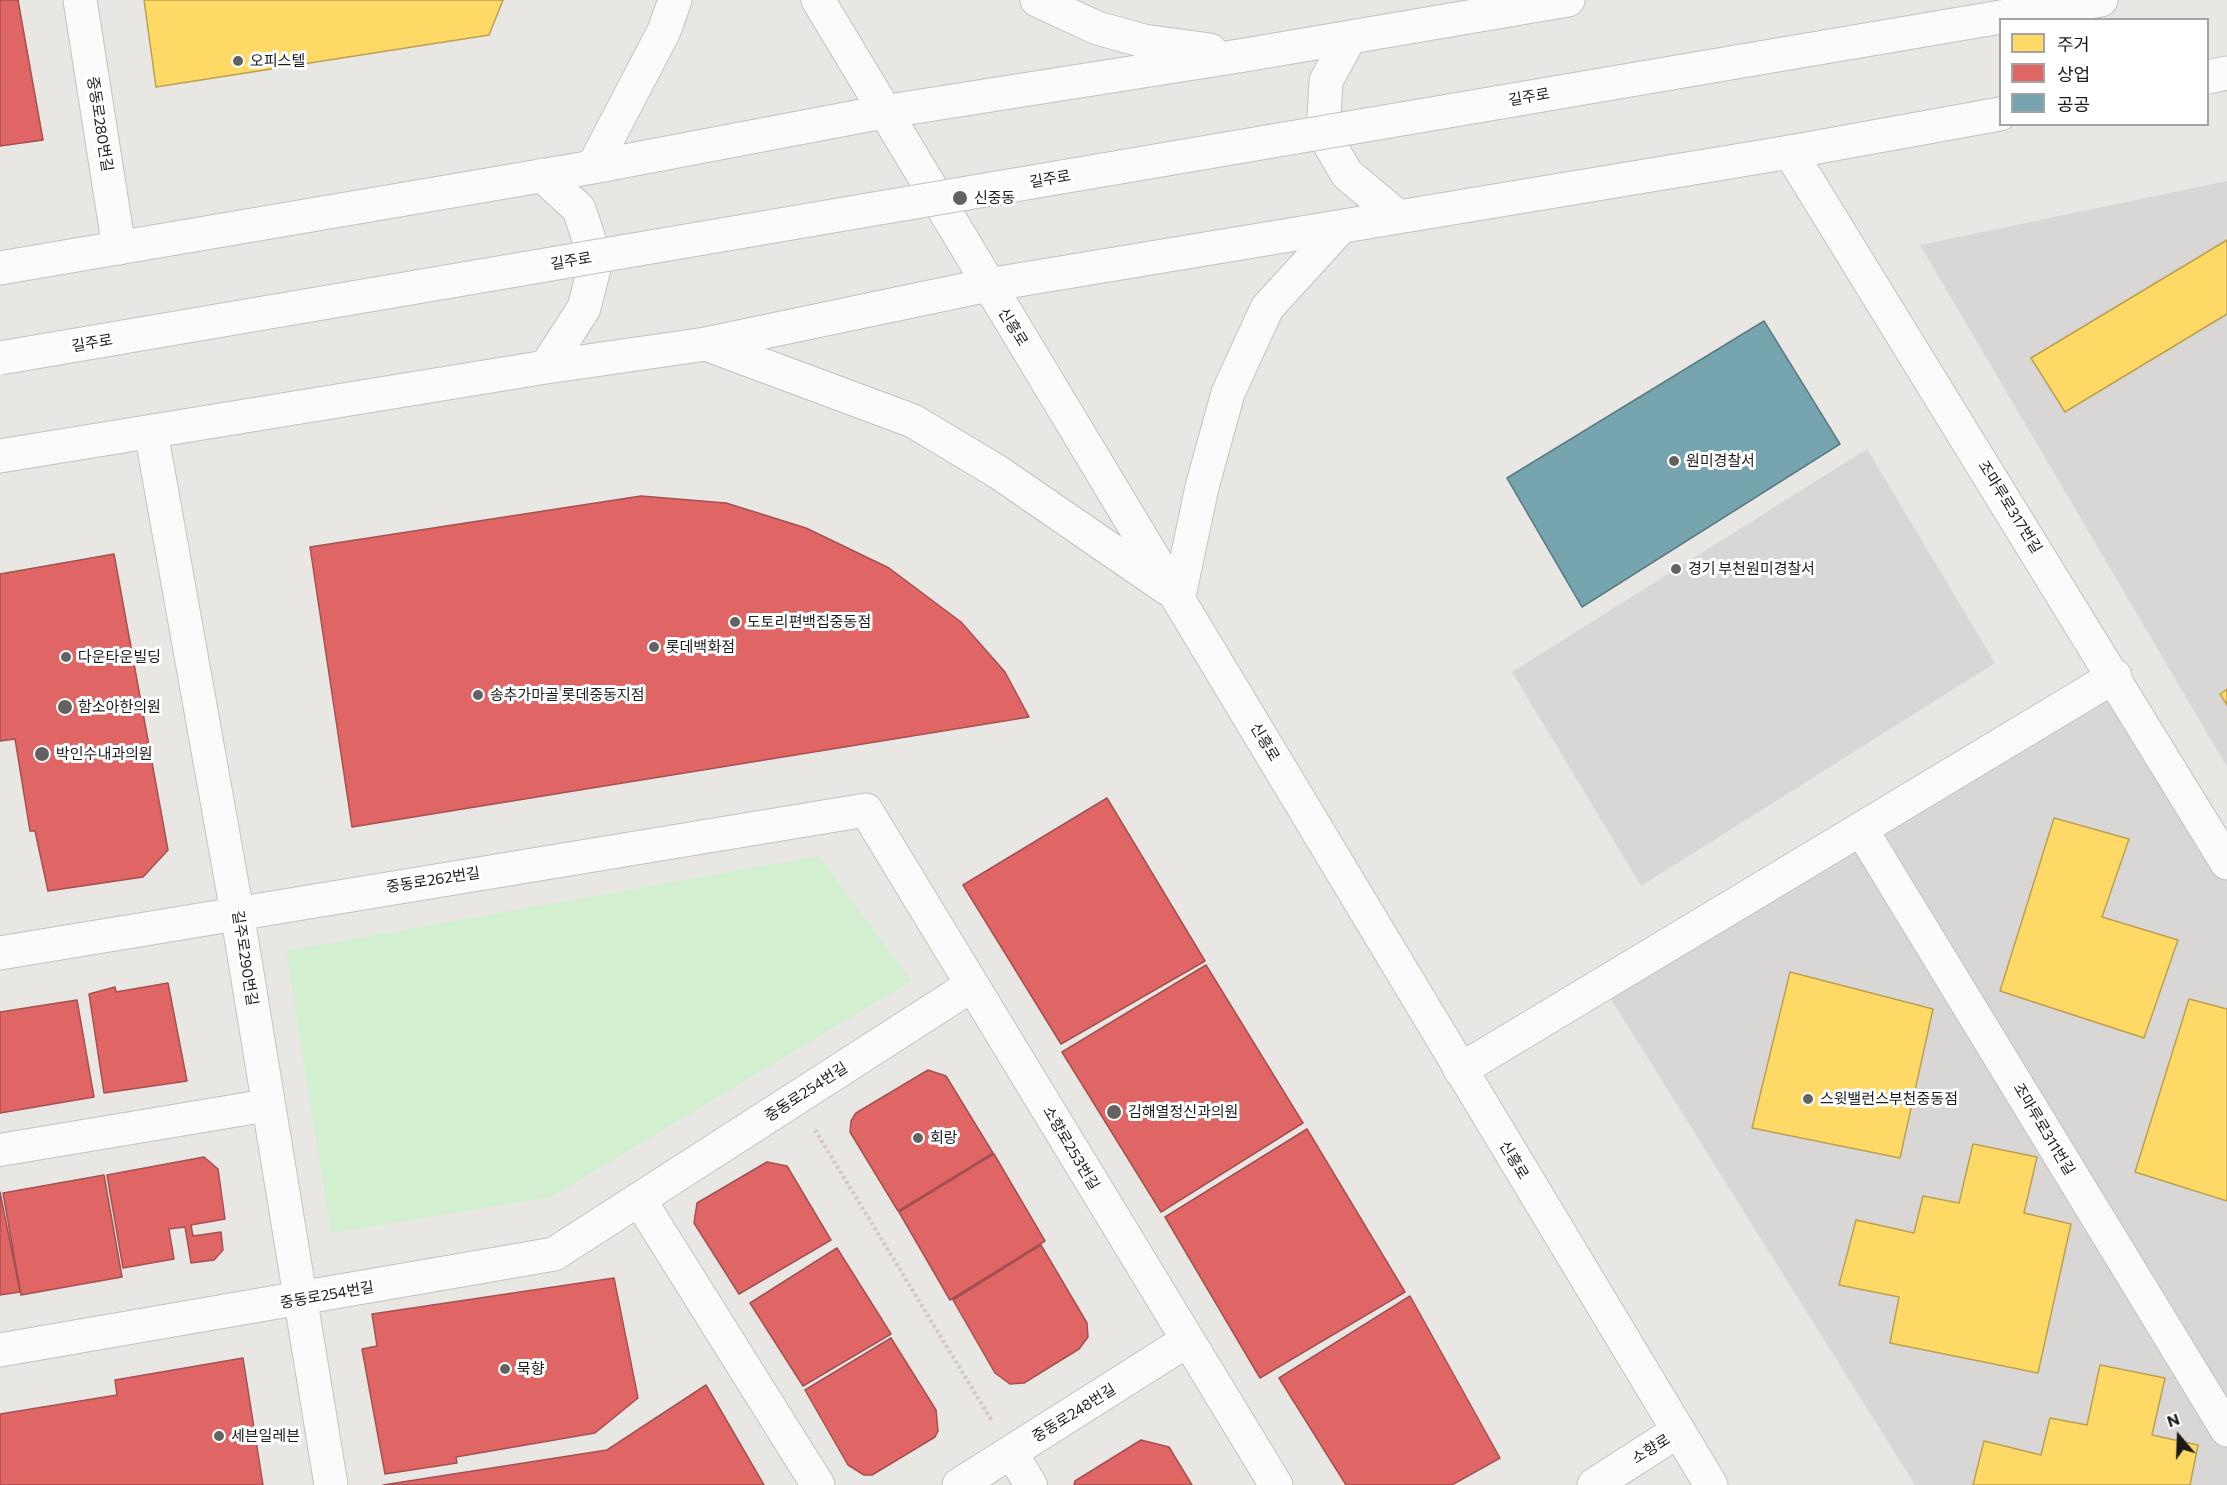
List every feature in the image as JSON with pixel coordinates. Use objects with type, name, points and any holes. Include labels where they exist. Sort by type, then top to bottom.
[{"type":"street","name":"중동로280번길","points":[[80,0],[119,248]]},
{"type":"street","points":[[593,167],[664,31],[675,0]]},
{"type":"street","name":"신흥로","points":[[818,0],[883,112],[1179,596],[1460,1070],[1711,1485]]},
{"type":"street","points":[[1037,0],[1097,27],[1144,41],[1245,55]]},
{"type":"street","points":[[0,267],[542,176],[883,112],[1245,55],[1568,0]]},
{"type":"street","name":"길주로","points":[[0,358],[2101,0]]},
{"type":"street","points":[[1350,37],[1326,81],[1323,133],[1347,174],[1397,216]]},
{"type":"street","points":[[2209,76],[2227,73]]},
{"type":"street","points":[[0,456],[546,367],[706,344],[988,285],[1340,228],[1397,216],[1790,152],[1999,114]]},
{"type":"street","name":"조마루로317번길","points":[[1790,152],[2115,676],[2227,862]]},
{"type":"street","points":[[542,176],[579,209],[596,261],[584,308],[546,367]]},
{"type":"street","points":[[706,344],[913,421],[998,472],[1179,596],[1202,487],[1228,393],[1267,308],[1340,228]]},
{"type":"street","name":"길주로290번길","points":[[151,432],[237,912],[331,1485]]},
{"type":"street","points":[[1460,1070],[2115,676]]},
{"type":"street","name":"중동로262번길","points":[[0,953],[237,912],[866,810]]},
{"type":"street","name":"소향로253번길","points":[[866,810],[1276,1485]]},
{"type":"street","name":"조마루로311번길","points":[[1861,829],[2227,1430]]},
{"type":"street","name":"중동로254번길","points":[[0,1350],[301,1300],[554,1254],[972,985]]},
{"type":"street","points":[[0,1150],[269,1105]]},
{"type":"street","points":[[639,1199],[818,1485]]},
{"type":"street","name":"중동로248번길","points":[[959,1485],[1188,1340]]},
{"type":"street","name":"소향로","points":[[1594,1485],[1678,1431]]},
{"type":"street","points":[[1011,1452],[1031,1485]]},
{"type":"path","points":[[796,1099],[1011,1452]]},
{"type":"shaded area","points":[[2227,181],[2227,767],[1920,245]]},
{"type":"shaded area","points":[[1867,449],[1995,663],[1641,886],[1512,672]]},
{"type":"shaded area","points":[[2115,676],[2227,863],[2227,1485],[1915,1485],[1602,985]]},
{"type":"green space","points":[[819,856],[911,981],[551,1197],[331,1233],[286,951]]},
{"type":"building: 주거","name":"오피스텔","points":[[144,0],[503,0],[489,35],[156,87]]},
{"type":"building: 주거","points":[[2227,240],[2227,314],[2065,412],[2031,358]]},
{"type":"building: 주거","points":[[2227,689],[2227,705],[2220,694]]},
{"type":"building: 주거","points":[[2054,818],[2129,839],[2102,917],[2178,940],[2144,1038],[2000,991]]},
{"type":"building: 주거","points":[[1790,972],[1933,1009],[1900,1158],[1752,1128]]},
{"type":"building: 주거","points":[[2189,999],[2227,1009],[2227,1201],[2135,1172]]},
{"type":"building: 주거","points":[[1973,1144],[2037,1157],[2024,1213],[2071,1224],[2038,1373],[1890,1343],[1899,1297],[1839,1285],[1856,1220],[1914,1233],[1923,1196],[1959,1203]]},
{"type":"building: 주거","points":[[2100,1365],[2165,1378],[2152,1435],[2198,1445],[2190,1485],[1973,1485],[1984,1441],[2041,1455],[2050,1418],[2087,1425]]},
{"type":"building: 상업","points":[[0,0],[18,0],[43,140],[0,146]]},
{"type":"building: 상업","name":"롯데백화점","points":[[641,496],[726,503],[806,528],[889,568],[961,622],[1005,672],[1029,717],[352,827],[310,547]]},
{"type":"building: 상업","name":"다운타운빌딩","points":[[114,554],[168,850],[143,877],[48,891],[35,831],[30,831],[15,739],[0,741],[0,574]]},
{"type":"building: 상업","points":[[1107,798],[1205,961],[1061,1044],[963,885]]},
{"type":"building: 상업","points":[[1206,965],[1303,1123],[1161,1212],[1062,1052]]},
{"type":"building: 상업","points":[[168,983],[187,1081],[104,1093],[89,994],[115,987],[116,992]]},
{"type":"building: 상업","points":[[77,1000],[94,1097],[0,1113],[0,1012]]},
{"type":"building: 상업","points":[[928,1070],[946,1076],[993,1153],[898,1211],[850,1132],[851,1121],[856,1113]]},
{"type":"building: 상업","points":[[1307,1129],[1405,1292],[1260,1378],[1165,1217]]},
{"type":"building: 상업","points":[[994,1154],[1045,1241],[950,1300],[899,1212]]},
{"type":"building: 상업","points":[[204,1157],[218,1169],[225,1219],[191,1225],[193,1236],[221,1232],[223,1250],[214,1260],[191,1263],[185,1227],[169,1229],[174,1259],[123,1268],[107,1175]]},
{"type":"building: 상업","points":[[767,1162],[787,1166],[831,1240],[739,1294],[694,1223],[697,1203]]},
{"type":"building: 상업","points":[[104,1175],[122,1277],[21,1295],[3,1193]]},
{"type":"building: 상업","points":[[0,1192],[20,1292],[0,1295]]},
{"type":"building: 상업","points":[[1041,1245],[1087,1323],[1088,1337],[1079,1349],[1024,1383],[1010,1384],[995,1373],[953,1300]]},
{"type":"building: 상업","points":[[837,1248],[891,1334],[803,1386],[750,1303]]},
{"type":"building: 상업","points":[[614,1278],[638,1398],[595,1433],[456,1457],[457,1463],[385,1474],[362,1349],[377,1346],[372,1314]]},
{"type":"building: 상업","points":[[1410,1296],[1500,1458],[1452,1485],[1346,1485],[1279,1378]]},
{"type":"building: 상업","points":[[891,1338],[936,1410],[938,1431],[935,1437],[872,1475],[864,1475],[848,1465],[805,1390]]},
{"type":"building: 상업","points":[[243,1358],[263,1485],[0,1485],[0,1414],[117,1395],[115,1380]]},
{"type":"building: 상업","points":[[706,1385],[764,1485],[383,1485],[607,1450]]},
{"type":"building: 상업","points":[[1141,1440],[1169,1447],[1192,1485],[1074,1485],[1075,1481]]},
{"type":"building: 공공","name":"원미경찰서","points":[[1764,321],[1840,444],[1582,607],[1507,478]]},
{"type":"place","name":"오피스텔","points":[[238,61]]},
{"type":"place","name":"신중동","points":[[960,198]]},
{"type":"place","name":"원미경찰서","points":[[1674,461]]},
{"type":"place","name":"경기 부천원미경찰서","points":[[1676,569]]},
{"type":"place","name":"도토리편백집중동점","points":[[735,622]]},
{"type":"place","name":"롯데백화점","points":[[654,647]]},
{"type":"place","name":"다운타운빌딩","points":[[66,657]]},
{"type":"place","name":"송추가마골 롯데중동지점","points":[[478,695]]},
{"type":"place","name":"함소아한의원","points":[[65,707]]},
{"type":"place","name":"박인수내과의원","points":[[42,754]]},
{"type":"place","name":"스윗밸런스부천중동점","points":[[1808,1099]]},
{"type":"place","name":"김해열정신과의원","points":[[1114,1112]]},
{"type":"place","name":"회랑","points":[[918,1138]]},
{"type":"place","name":"묵향","points":[[505,1369]]},
{"type":"place","name":"세븐일레븐","points":[[219,1436]]}]
